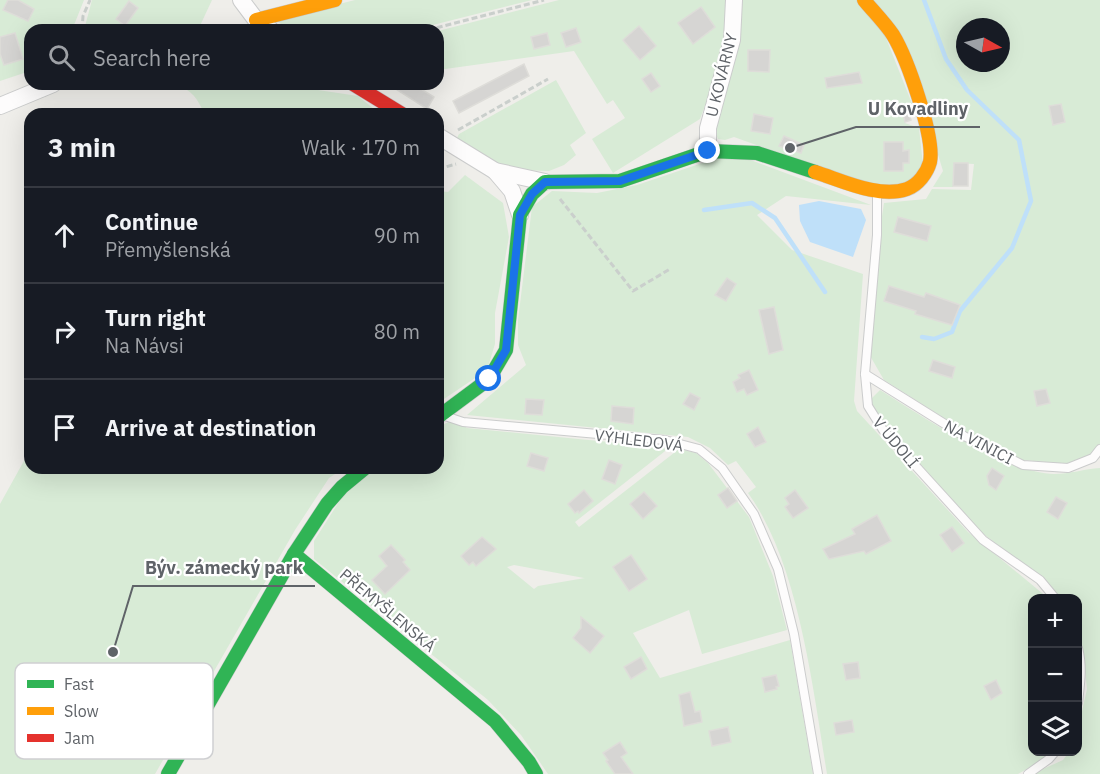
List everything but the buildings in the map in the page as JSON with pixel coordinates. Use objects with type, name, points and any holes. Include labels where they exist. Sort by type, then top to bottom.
[{"type":"street","points":[[241,0],[256,20],[262,24]]},
{"type":"street","points":[[256,20],[335,0]]},
{"type":"street","name":"U KOVÁRNY","points":[[708,151],[708,128],[732,40],[734,0]]},
{"type":"street","points":[[495,171],[545,182],[620,181],[708,151],[757,153],[877,192],[907,189],[921,180],[930,161],[927,124],[907,65],[893,35],[864,0]]},
{"type":"street","points":[[0,106],[39,90]]},
{"type":"street","points":[[363,90],[392,108]]},
{"type":"street","points":[[444,139],[495,171],[512,191],[520,215]]},
{"type":"street","points":[[444,413],[489,379],[506,350],[520,215],[532,194],[545,182]]},
{"type":"street","points":[[213,695],[294,554],[327,504],[358,474]]},
{"type":"street","name":"PŘEMYŠLENSKÁ","points":[[294,554],[495,721],[529,762],[536,774]]},
{"type":"street","points":[[168,774],[177,759]]},
{"type":"lane","name":"V ÚDOLÍ","points":[[877,192],[877,235],[865,374],[868,406],[883,430],[983,540],[1040,580],[1052,594]]},
{"type":"lane","name":"NA VINICI","points":[[865,374],[964,436],[1023,465],[1068,468],[1093,458],[1100,449]]},
{"type":"lane","name":"VÝHLEDOVÁ","points":[[444,417],[463,422],[665,440],[699,449],[722,468],[754,514],[778,569],[794,634],[818,774]]},
{"type":"lane","points":[[1028,774],[1052,756]]},
{"type":"path","points":[[83,24],[90,0]]},
{"type":"path","points":[[444,26],[544,0]]},
{"type":"path","points":[[444,135],[548,79]]},
{"type":"path","points":[[545,182],[633,291],[670,269]]},
{"type":"green space","points":[[0,0],[84,0],[74,24],[24,24],[24,73],[0,81]]},
{"type":"green space","points":[[92,0],[212,0],[201,24],[86,24]]},
{"type":"green space","points":[[355,0],[532,0],[437,24],[281,24],[275,20]]},
{"type":"green space","points":[[559,0],[728,0],[729,24],[714,82],[700,119],[613,173],[592,139],[625,118],[613,100],[607,104],[574,51],[444,69],[444,29]]},
{"type":"green space","points":[[739,0],[857,0],[884,33],[913,106],[902,110],[905,123],[919,128],[923,165],[909,185],[877,188],[734,137],[725,140],[718,139],[714,129]]},
{"type":"green space","points":[[870,0],[1100,0],[1100,446],[1092,457],[1069,464],[1023,460],[966,432],[884,380],[869,354],[877,249],[884,203],[926,199],[932,189],[971,190],[974,164],[954,163],[953,187],[933,187],[943,171],[922,102]]},
{"type":"green space","points":[[556,80],[586,133],[570,145],[576,155],[564,165],[549,171],[519,170],[500,166],[456,140],[459,134]]},
{"type":"green space","points":[[186,90],[318,90],[358,96],[373,108],[202,108],[192,94]]},
{"type":"green space","points":[[732,153],[871,205],[786,196],[757,215],[792,250],[863,274],[854,401],[857,411],[968,532],[1043,594],[1028,594],[1028,756],[1050,756],[1018,774],[827,774],[809,667],[792,591],[780,555],[765,522],[748,493],[756,487],[736,461],[728,465],[710,448],[688,437],[467,415],[526,365],[518,345],[518,320],[532,207],[552,191],[597,193],[637,185]]},
{"type":"green space","points":[[465,175],[503,203],[509,237],[495,313],[495,344],[487,370],[444,399],[444,192],[448,192]]},
{"type":"green space","points":[[880,390],[988,454],[1034,471],[1054,474],[1100,468],[1100,774],[1032,774],[1063,760],[1066,756],[1082,756],[1082,711],[1087,689],[1082,644],[1082,594],[1057,594],[1051,586],[977,529],[867,403]]},
{"type":"green space","points":[[455,419],[467,428],[669,448],[575,522],[579,527],[679,449],[696,453],[708,463],[749,517],[773,576],[787,630],[702,654],[689,610],[633,633],[660,678],[790,640],[813,774],[548,774],[521,735],[488,700],[314,559],[314,541],[342,497],[367,474],[444,474],[444,424]],"holes":[[[514,565],[585,578],[538,586],[534,589],[507,567]]]},
{"type":"green space","points":[[24,461],[24,474],[335,474],[329,478],[295,530],[213,673],[213,663],[15,663],[15,759],[164,759],[155,774],[0,774],[0,504]]},
{"type":"water","points":[[819,201],[861,209],[866,220],[853,257],[810,242],[800,221],[799,205]]},
{"type":"waterway","points":[[922,337],[934,339],[952,332],[960,311],[1012,248],[1031,201],[1019,140],[967,90],[946,59],[924,0]]},
{"type":"waterway","points":[[704,210],[752,203],[775,218],[825,292]]},
{"type":"traffic: fast","points":[[444,413],[489,379],[506,350],[520,215],[532,194],[545,182],[620,181],[708,151],[757,153],[815,172]]},
{"type":"traffic: fast","points":[[213,695],[294,554],[327,504],[358,474]]},
{"type":"traffic: fast","points":[[294,554],[495,721],[529,762],[536,774]]},
{"type":"traffic: fast","points":[[168,774],[177,759]]},
{"type":"traffic: slow","points":[[256,20],[335,0]]},
{"type":"traffic: slow","points":[[815,172],[872,190],[896,191],[907,189],[918,182],[930,162],[928,135],[919,98],[899,46],[893,35],[864,0]]},
{"type":"traffic: jam","points":[[363,90],[392,108]]},
{"type":"place","name":"U Kovadliny","points":[[790,148]]},
{"type":"place","name":"Býv. zámecký park","points":[[113,652]]},
{"type":"route","points":[[489,379],[506,350],[520,215],[532,194],[545,182],[620,181],[708,151]]}]
